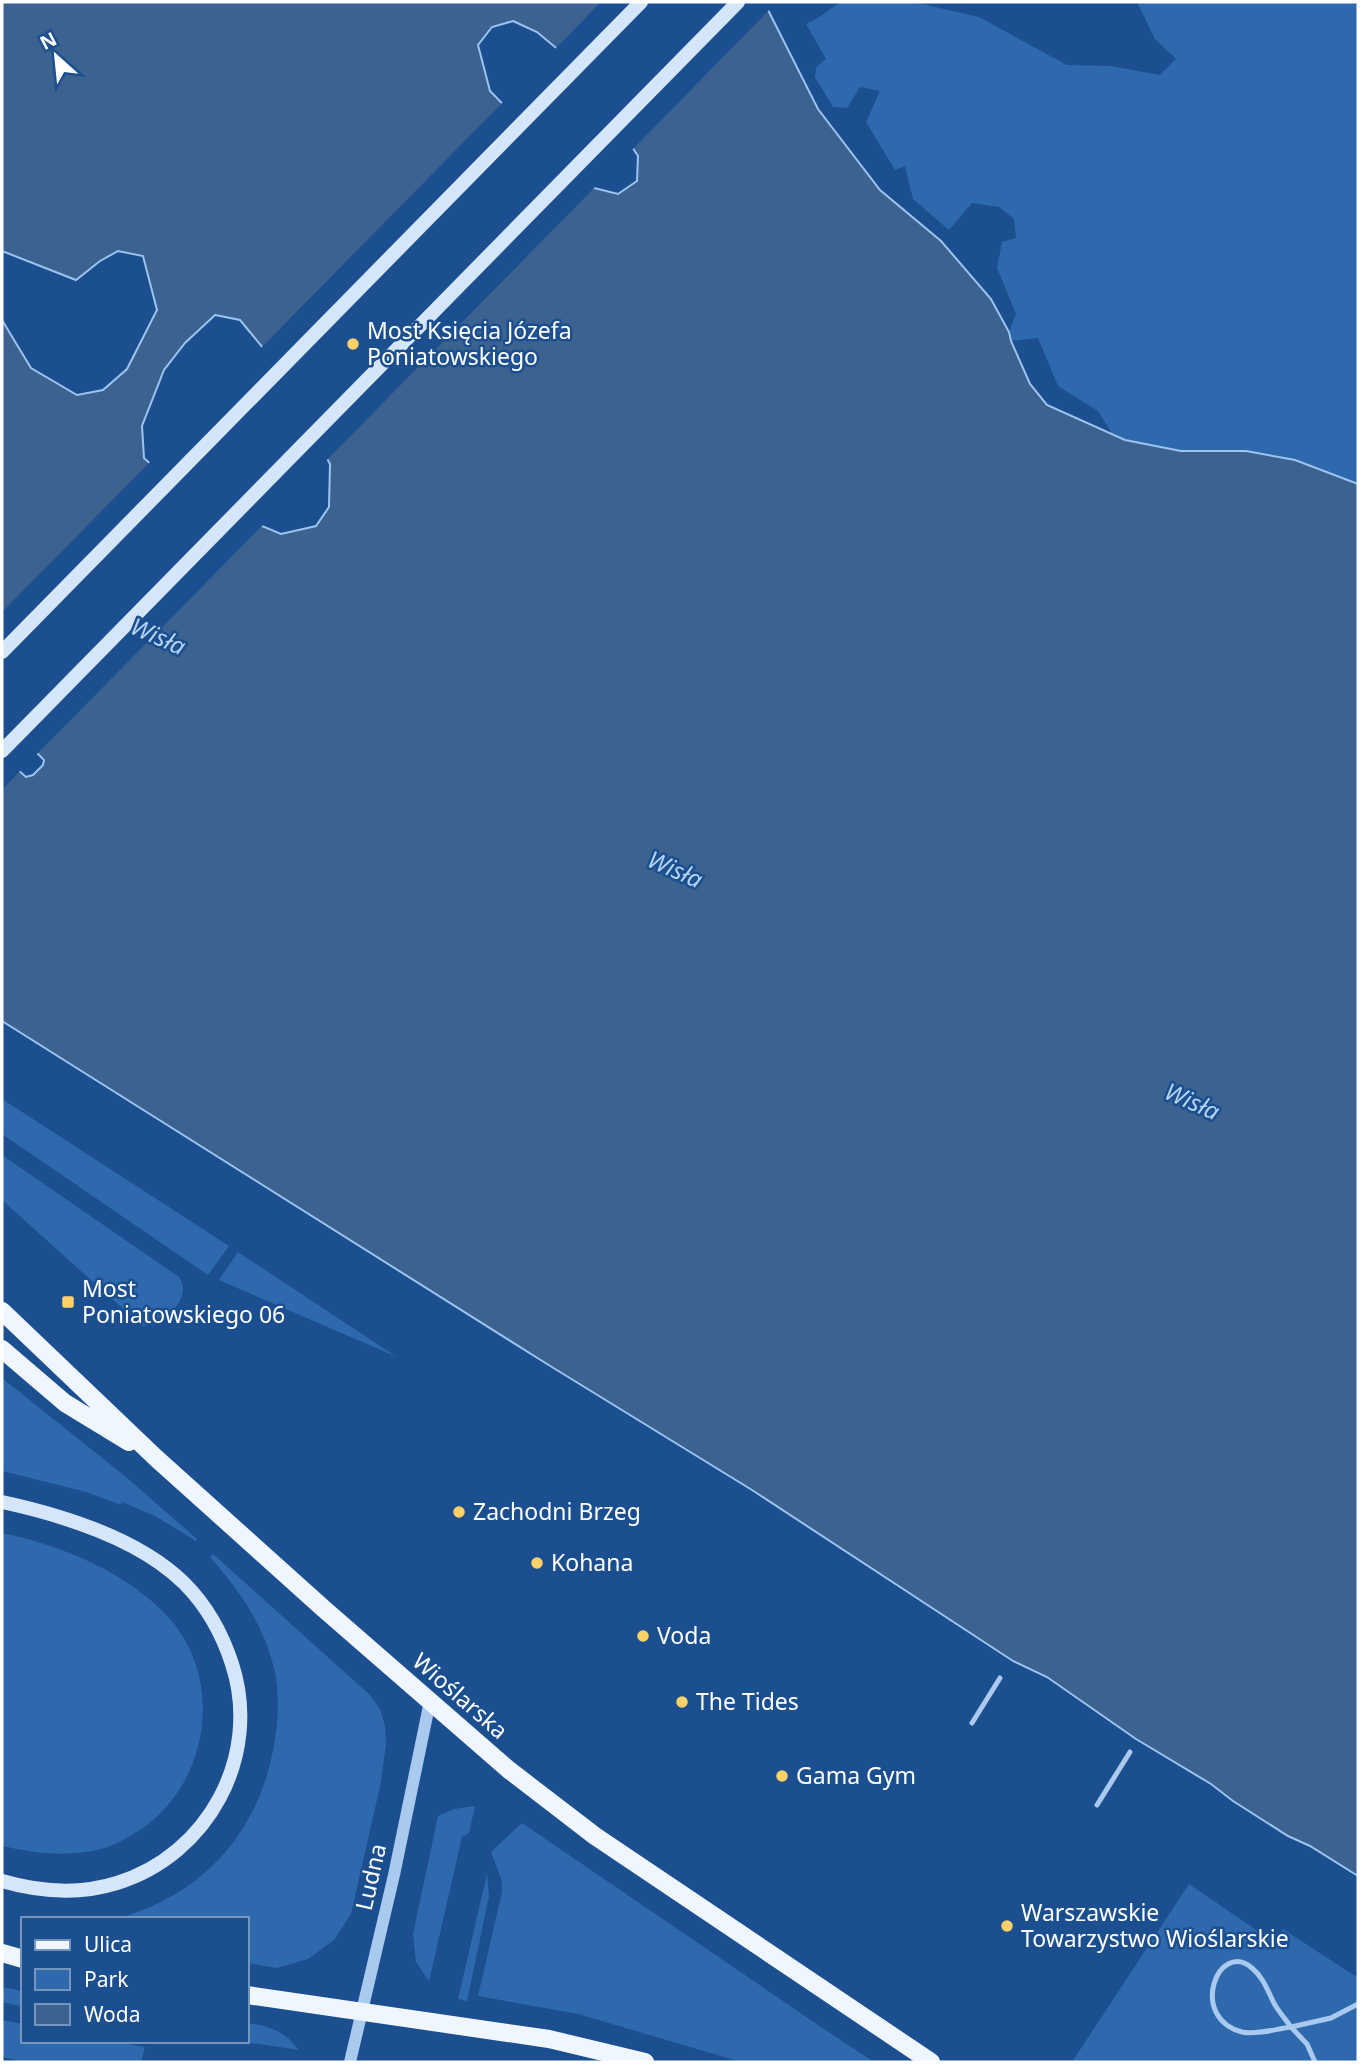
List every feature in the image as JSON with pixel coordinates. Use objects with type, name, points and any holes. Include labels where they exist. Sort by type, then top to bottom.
[{"type":"main road","points":[[2,652],[641,2]]},
{"type":"main road","points":[[2,751],[738,2]]},
{"type":"main road","name":"Wioślarska","points":[[2,1311],[156,1458],[509,1770],[595,1836],[931,2062]]},
{"type":"main road","points":[[2,1349],[65,1403],[156,1458]]},
{"type":"main road","points":[[2,1502],[44,1511],[92,1529],[151,1559],[180,1579],[201,1602],[221,1633],[239,1689],[242,1721],[233,1771],[199,1830],[178,1850],[150,1868],[117,1883],[82,1890],[34,1889],[2,1881]]},
{"type":"main road","points":[[2,1953],[21,1958]]},
{"type":"main road","points":[[248,1995],[549,2039],[645,2062]]},
{"type":"street","name":"Ludna","points":[[350,2062],[394,1875],[430,1702]]},
{"type":"lane","points":[[972,1723],[1000,1678]]},
{"type":"lane","points":[[1097,1805],[1130,1752]]},
{"type":"lane","points":[[1315,2062],[1307,2044],[1291,2027],[1275,2005],[1264,1982],[1251,1967],[1243,1963],[1232,1963],[1222,1967],[1211,1990],[1218,2017],[1225,2025],[1244,2033],[1291,2027],[1331,2018],[1358,2004]]},
{"type":"green space","points":[[840,2],[914,2],[979,17],[1067,65],[1111,66],[1160,75],[1176,59],[1155,39],[1137,2],[1358,2],[1358,484],[1295,460],[1246,451],[1181,451],[1125,440],[1113,435],[1098,411],[1058,386],[1038,338],[1011,341],[1009,332],[1016,314],[997,268],[1002,242],[1016,238],[1014,219],[999,207],[972,203],[949,230],[913,199],[905,166],[895,170],[866,122],[880,91],[860,87],[847,108],[833,107],[815,77],[816,67],[826,59],[806,24]]},
{"type":"green space","points":[[2,1099],[229,1246],[208,1275],[2,1134]]},
{"type":"green space","points":[[2,1155],[179,1277],[182,1297],[160,1324],[142,1326],[2,1200]]},
{"type":"green space","points":[[238,1252],[397,1357],[219,1280]]},
{"type":"green space","points":[[2,1378],[126,1477],[197,1539],[196,1541],[155,1516],[122,1502],[121,1505],[86,1492],[2,1471]]},
{"type":"green space","points":[[2,1533],[70,1553],[135,1588],[170,1619],[187,1644],[198,1672],[203,1702],[201,1731],[194,1760],[181,1787],[163,1811],[140,1830],[103,1849],[61,1854],[2,1846]]},
{"type":"green space","points":[[213,1554],[370,1695],[380,1709],[385,1726],[386,1744],[381,1782],[351,1914],[334,1940],[308,1959],[277,1968],[248,1963],[248,1917],[122,1917],[147,1909],[175,1894],[200,1877],[222,1856],[240,1833],[255,1806],[274,1745],[278,1703],[275,1671],[267,1646],[255,1618],[239,1593],[210,1557]]},
{"type":"green space","points":[[475,1806],[469,1833],[462,1837],[429,1981],[416,1962],[413,1934],[438,1816],[454,1809]]},
{"type":"green space","points":[[522,1823],[874,2062],[741,2062],[578,2014],[478,1996],[502,1892],[502,1881],[491,1852]]},
{"type":"green space","points":[[487,1874],[489,1896],[467,2001],[458,1999]]},
{"type":"green space","points":[[1189,1884],[1274,1942],[1283,1929],[1358,1978],[1358,2062],[1072,2062]]},
{"type":"green space","points":[[2,1987],[21,1991],[21,2007],[2,2002]]},
{"type":"green space","points":[[2,2020],[21,2024],[21,2043],[123,2043],[145,2047],[141,2062],[26,2062],[2,2057]]},
{"type":"green space","points":[[248,2023],[276,2030],[299,2050],[248,2042]]},
{"type":"water","name":"Wisła","points":[[2,2],[764,2],[818,109],[880,190],[941,241],[991,299],[1009,332],[1030,384],[1047,405],[1125,440],[1181,451],[1246,451],[1295,460],[1358,484],[1358,1876],[1310,1846],[1288,1836],[1211,1784],[1136,1739],[1047,1677],[1013,1661],[752,1490],[2,1021],[2,756],[26,777],[33,775],[43,765],[44,760],[2,717],[2,320],[31,368],[77,395],[103,390],[127,369],[157,310],[143,256],[118,251],[76,280],[2,251]],"holes":[[[513,21],[537,32],[580,68],[638,156],[637,181],[618,194],[582,185],[490,91],[478,45],[492,27]],[[215,315],[240,320],[273,360],[330,464],[329,507],[316,526],[281,534],[219,508],[166,478],[144,458],[142,426],[164,370],[185,343]]]},
{"type":"pier","points":[[601,2],[768,2],[771,8],[631,151],[577,70],[553,51]]},
{"type":"pier","points":[[504,101],[583,182],[597,185],[325,462],[270,362],[260,349]]},
{"type":"pier","points":[[152,460],[168,475],[220,505],[265,523],[36,755],[2,721],[2,612]]},
{"type":"pier","points":[[2,752],[21,770],[2,790]]},
{"type":"place","name":"Most Księcia Józefa Poniatowskiego","points":[[353,344]]},
{"type":"place","name":"Most Poniatowskiego 06","points":[[68,1302]]},
{"type":"place","name":"Zachodni Brzeg","points":[[459,1512]]},
{"type":"place","name":"Kohana","points":[[537,1563]]},
{"type":"place","name":"Voda","points":[[643,1636]]},
{"type":"place","name":"The Tides","points":[[682,1702]]},
{"type":"place","name":"Gama Gym","points":[[782,1776]]},
{"type":"place","name":"Warszawskie Towarzystwo Wioślarskie","points":[[1007,1926]]}]
